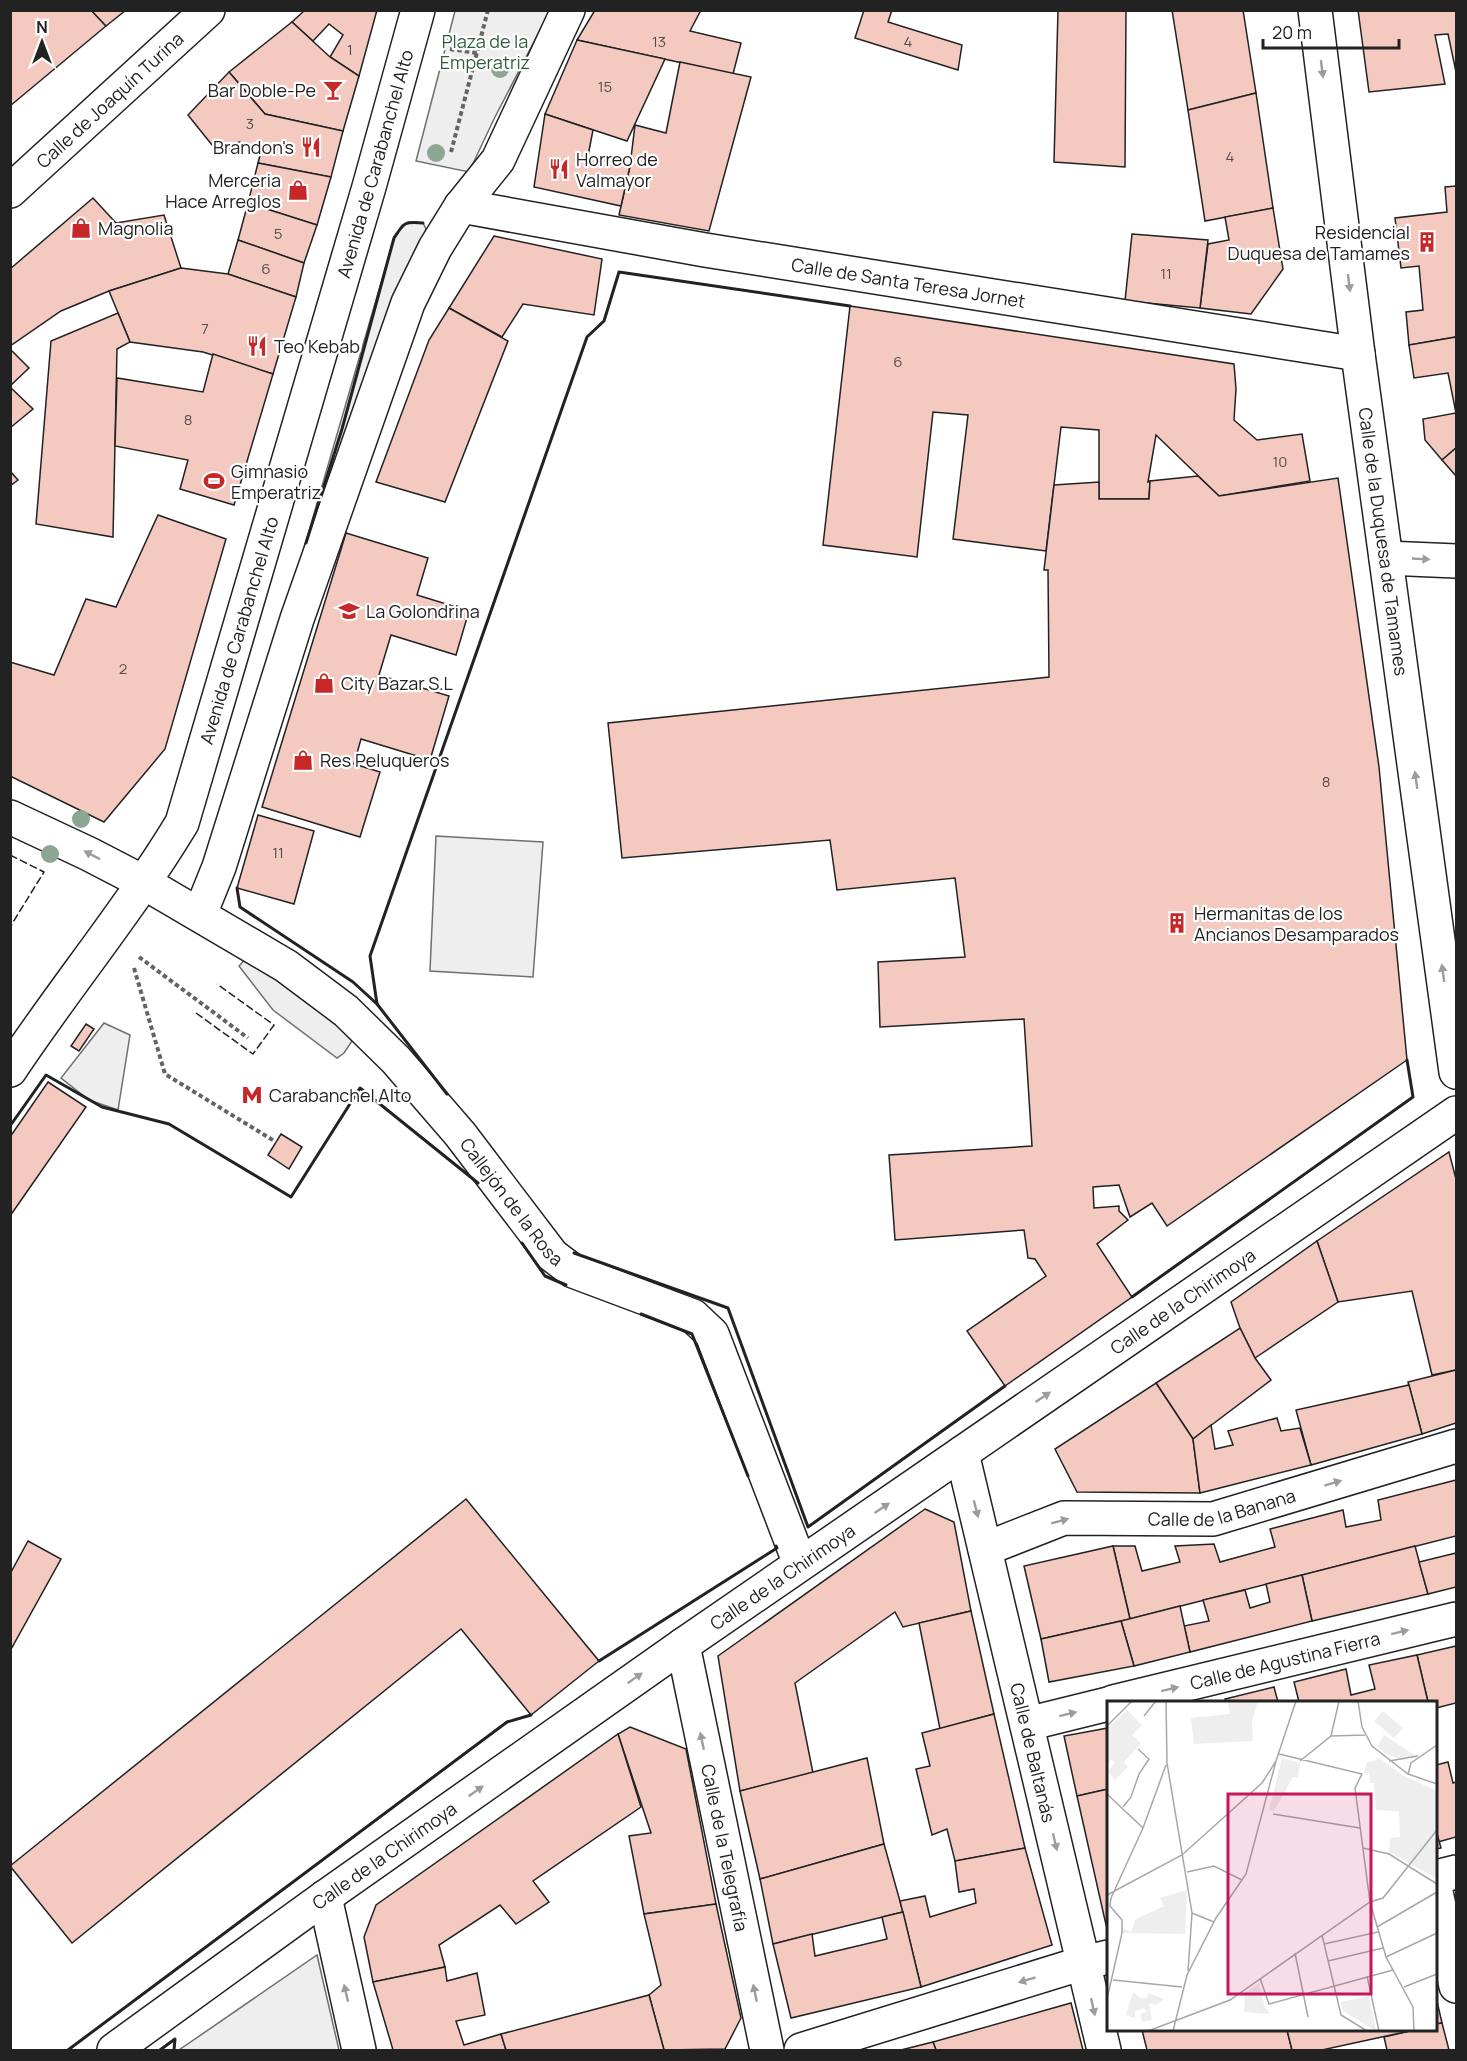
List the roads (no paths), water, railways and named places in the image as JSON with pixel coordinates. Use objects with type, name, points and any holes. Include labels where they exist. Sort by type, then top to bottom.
[{"type":"street","name":"Calle de Joaquín Turina","points":[[10,191],[208,10]]},
{"type":"street","name":"Avenida de Carabanchel Alto","points":[[10,1070],[46,1016],[144,882],[182,823],[366,198],[418,10]]},
{"type":"street","points":[[200,914],[219,867],[297,619],[408,303],[435,248],[461,206],[498,160],[568,10]]},
{"type":"street","name":"Calle de la Duquesa de Tamames","points":[[1315,10],[1358,354],[1456,1072]]},
{"type":"street","name":"Calle de Santa Teresa Jornet","points":[[461,206],[705,250],[1358,354]]},
{"type":"street","points":[[1386,558],[1456,561]]},
{"type":"street","name":"Callejón de la Rosa","points":[[10,817],[144,882],[286,966],[346,1011],[396,1060],[460,1134],[552,1255],[573,1271],[693,1316],[712,1334],[800,1564]]},
{"type":"street","name":"Calle de la Chirimoya","points":[[114,2050],[325,1897],[682,1645],[1456,1113]]},
{"type":"street","name":"Calle de la Banana","points":[[985,1549],[1064,1518],[1213,1519],[1456,1446]]},
{"type":"street","name":"Calle de Baltanás","points":[[962,1452],[1027,1724],[1096,1960],[1104,2050]]},
{"type":"street","name":"Calle de Agustina Fierra","points":[[1117,1701],[1456,1619]]},
{"type":"street","name":"Calle de la Telegrafía","points":[[682,1645],[767,2050]]},
{"type":"street","points":[[1027,1724],[1107,1704]]},
{"type":"street","points":[[1437,1877],[1456,1872]]},
{"type":"street","points":[[325,1897],[359,2050]]},
{"type":"street","points":[[1437,1897],[1456,1986]]},
{"type":"street","points":[[801,2050],[1096,1960]]},
{"type":"place","name":"Bar Doble-Pe","points":[[333,90]]},
{"type":"place","name":"Brandon's","points":[[311,147]]},
{"type":"place","name":"Horreo de Valmayor","points":[[559,169]]},
{"type":"place","name":"Merceria Hace Arreglos","points":[[298,190]]},
{"type":"place","name":"Magnolia","points":[[81,228]]},
{"type":"place","name":"Residencial Duquesa de Tamames","points":[[1427,242]]},
{"type":"place","name":"Teo Kebab","points":[[257,346]]},
{"type":"place","name":"Gimnasio Emperatriz","points":[[214,481]]},
{"type":"place","name":"La Golondrina","points":[[349,611]]},
{"type":"place","name":"City Bazar S.L","points":[[324,683]]},
{"type":"place","name":"Res Peluqueros","points":[[303,760]]},
{"type":"place","name":"Hermanitas de los Ancianos Desamparados","points":[[1177,923]]},
{"type":"place","name":"Carabanchel Alto","points":[[252,1095]]},
{"type":"park label","name":"Plaza de la Emperatriz","points":[[485,51]]}]
